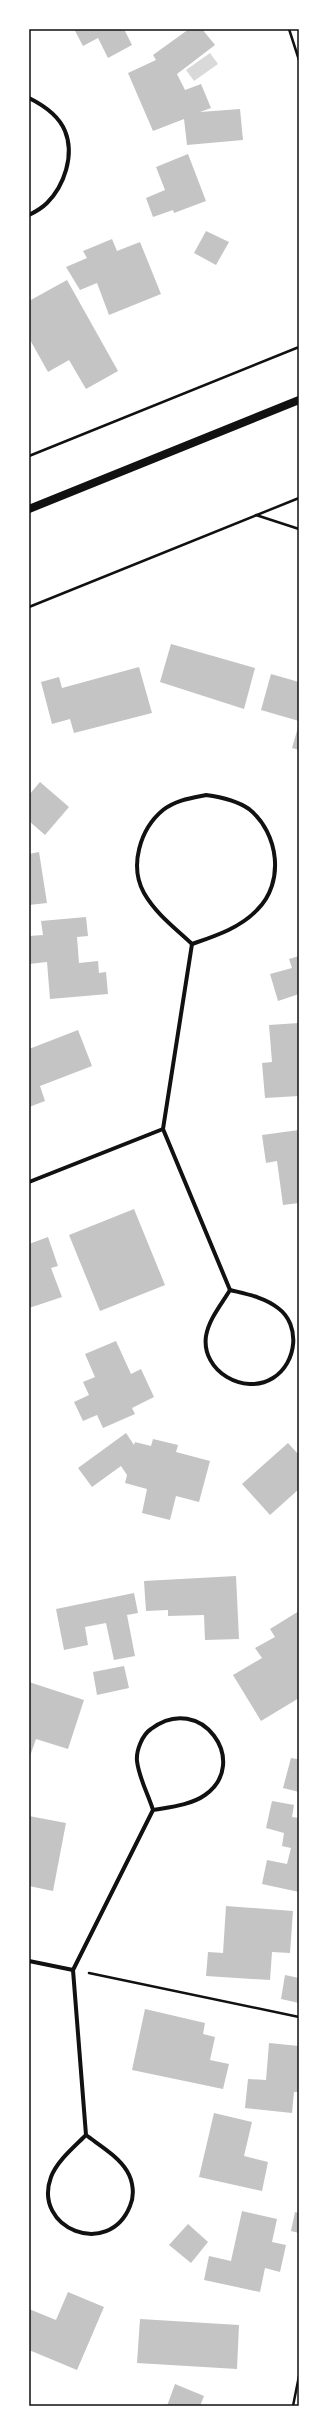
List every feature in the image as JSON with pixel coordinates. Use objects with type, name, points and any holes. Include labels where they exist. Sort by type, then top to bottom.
[{"type":"main road","points":[[29,509],[299,400]]},
{"type":"street","points":[[29,98],[54,115],[66,132],[68,152],[66,172],[58,190],[46,204],[29,216]]},
{"type":"street","points":[[206,795],[229,799],[249,809],[264,826],[267,832],[273,846],[275,869],[270,891],[258,910],[240,924],[192,944],[156,911],[143,892],[137,870],[139,848],[148,826],[164,810],[184,799],[206,795]]},
{"type":"street","points":[[192,944],[163,1129],[230,1290]]},
{"type":"street","points":[[29,1182],[163,1129]]},
{"type":"street","points":[[230,1290],[265,1300],[279,1308],[289,1321],[294,1336],[293,1352],[285,1366],[273,1378],[259,1384],[242,1384],[227,1378],[215,1368],[208,1353],[206,1337],[210,1322],[230,1290]]},
{"type":"street","points":[[86,2135],[117,2159],[127,2171],[132,2185],[132,2201],[126,2215],[116,2226],[102,2233],[86,2234],[71,2230],[59,2221],[51,2208],[48,2192],[51,2177],[60,2164],[86,2135],[73,1970],[153,1810],[140,1775],[137,1760],[140,1744],[148,1731],[161,1721],[176,1717],[192,1719],[206,1726],[217,1738],[222,1752],[222,1768],[216,1783],[206,1794],[192,1801],[153,1810]]},
{"type":"street","points":[[29,1961],[73,1970]]},
{"type":"path","points":[[289,29],[299,60]]},
{"type":"path","points":[[29,456],[299,347]]},
{"type":"path","points":[[29,607],[299,498]]},
{"type":"path","points":[[256,515],[299,529]]},
{"type":"path","points":[[73,1970],[299,2017]]},
{"type":"path","points":[[293,2406],[299,2376]]},
{"type":"shaded area","points":[[210,53],[218,64],[194,81],[186,70]]},
{"type":"building","points":[[74,29],[124,29],[132,45],[108,58],[98,38],[83,46]]},
{"type":"building","points":[[189,29],[202,29],[215,45],[177,74],[185,90],[201,84],[211,108],[200,112],[240,109],[243,140],[187,145],[184,119],[153,131],[128,73],[156,60],[153,55]]},
{"type":"building","points":[[188,154],[206,201],[174,213],[173,210],[153,217],[146,198],[165,190],[156,167]]},
{"type":"building","points":[[206,231],[229,242],[216,265],[194,253]]},
{"type":"building","points":[[112,239],[117,251],[140,242],[161,294],[109,315],[97,283],[80,290],[66,267],[87,258],[83,251]]},
{"type":"building","points":[[67,280],[118,371],[86,389],[69,360],[48,372],[29,338],[29,301]]},
{"type":"building","points":[[171,644],[255,668],[244,709],[160,682]]},
{"type":"building","points":[[139,667],[152,713],[74,733],[70,719],[52,724],[41,682],[59,677],[62,688]]},
{"type":"building","points":[[271,674],[299,682],[299,721],[261,710]]},
{"type":"building","points":[[299,724],[299,750],[292,748]]},
{"type":"building","points":[[40,782],[69,807],[45,835],[29,821],[29,795]]},
{"type":"building","points":[[39,852],[47,903],[29,905],[29,854]]},
{"type":"building","points":[[86,917],[88,936],[77,937],[79,963],[98,961],[99,973],[106,972],[108,994],[50,999],[47,962],[29,964],[29,936],[43,935],[41,921]]},
{"type":"building","points":[[299,956],[299,994],[278,1001],[270,974],[292,968],[289,959]]},
{"type":"building","points":[[299,1023],[299,1096],[265,1098],[262,1063],[272,1062],[269,1025]]},
{"type":"building","points":[[78,1030],[92,1066],[40,1086],[45,1101],[29,1107],[29,1049]]},
{"type":"building","points":[[299,1130],[299,1203],[283,1205],[277,1161],[266,1163],[262,1135]]},
{"type":"building","points":[[134,1209],[165,1285],[100,1311],[69,1235]]},
{"type":"building","points":[[48,1237],[58,1266],[51,1268],[62,1297],[29,1308],[29,1244]]},
{"type":"building","points":[[116,1341],[131,1374],[141,1369],[154,1397],[132,1408],[135,1414],[103,1428],[97,1415],[83,1421],[74,1402],[89,1395],[83,1382],[95,1377],[85,1354]]},
{"type":"building","points":[[126,1433],[134,1445],[135,1442],[151,1446],[153,1439],[178,1445],[176,1452],[210,1461],[199,1502],[176,1496],[170,1520],[142,1513],[147,1489],[125,1483],[127,1475],[121,1466],[92,1487],[78,1468]]},
{"type":"building","points":[[288,1443],[299,1455],[299,1489],[270,1515],[242,1484]]},
{"type":"building","points":[[236,1576],[239,1639],[205,1640],[204,1615],[168,1616],[168,1610],[146,1611],[144,1581]]},
{"type":"building","points":[[134,1593],[138,1613],[127,1615],[135,1656],[114,1660],[106,1623],[85,1627],[88,1645],[64,1650],[56,1609]]},
{"type":"building","points":[[299,1611],[299,1698],[261,1721],[233,1675],[262,1658],[255,1648],[275,1637],[270,1629]]},
{"type":"building","points":[[124,1666],[129,1688],[97,1695],[93,1672]]},
{"type":"building","points":[[29,1682],[84,1700],[68,1749],[36,1739],[29,1759]]},
{"type":"building","points":[[299,1754],[299,1792],[283,1788],[291,1758],[297,1759]]},
{"type":"building","points":[[272,1801],[294,1805],[292,1817],[299,1818],[299,1892],[262,1884],[267,1860],[287,1864],[291,1848],[282,1846],[284,1833],[266,1828]]},
{"type":"building","points":[[29,1816],[66,1823],[53,1891],[29,1886]]},
{"type":"building","points":[[226,1906],[293,1911],[290,1953],[272,1952],[270,1980],[206,1976],[208,1952],[223,1953]]},
{"type":"building","points":[[285,1975],[299,1978],[299,2003],[281,1999]]},
{"type":"building","points":[[145,2009],[205,2023],[203,2034],[215,2037],[210,2060],[229,2064],[223,2089],[132,2070]]},
{"type":"building","points":[[269,2043],[299,2046],[299,2092],[294,2092],[292,2113],[245,2108],[248,2079],[266,2080]]},
{"type":"building","points":[[214,2113],[252,2122],[244,2156],[268,2162],[262,2191],[199,2177]]},
{"type":"building","points":[[242,2211],[277,2219],[272,2242],[286,2245],[280,2272],[265,2268],[260,2292],[204,2280],[209,2256],[231,2261]]},
{"type":"building","points":[[295,2212],[299,2213],[299,2233],[291,2231]]},
{"type":"building","points":[[188,2224],[208,2242],[191,2263],[169,2245]]},
{"type":"building","points":[[68,2292],[104,2307],[77,2370],[29,2350],[29,2309],[56,2320]]},
{"type":"building","points":[[140,2319],[239,2325],[237,2369],[137,2363]]},
{"type":"building","points":[[175,2384],[204,2396],[200,2406],[167,2406]]}]
